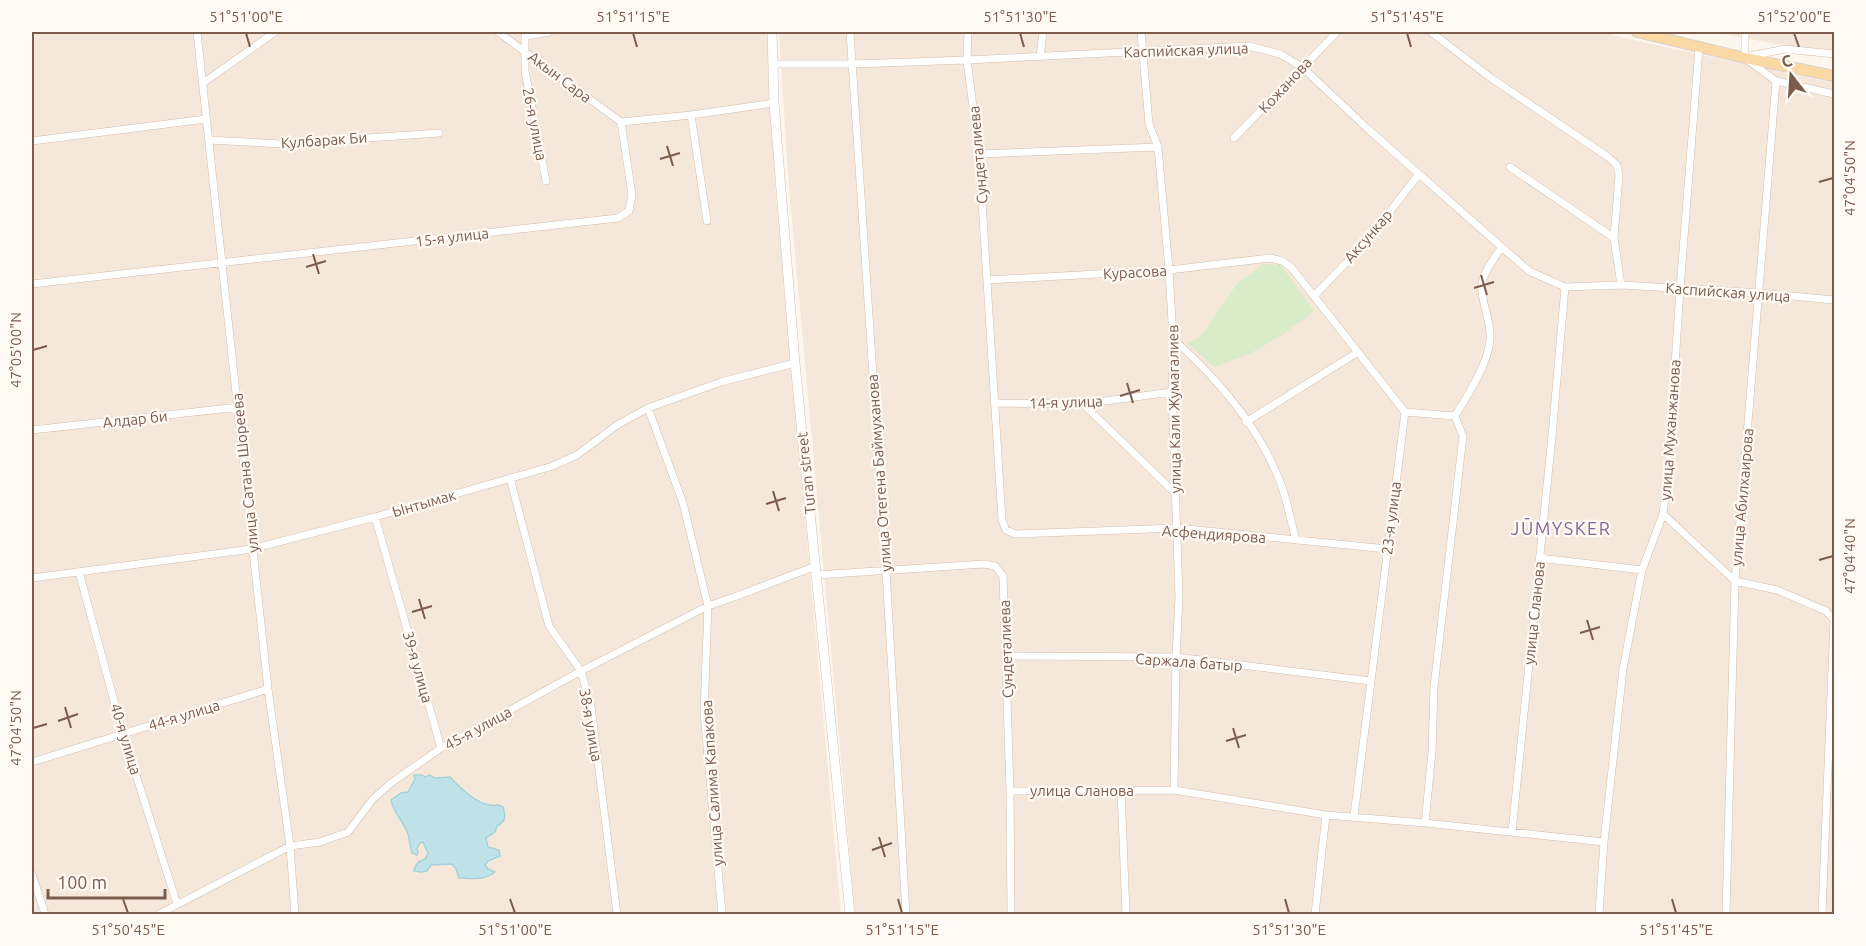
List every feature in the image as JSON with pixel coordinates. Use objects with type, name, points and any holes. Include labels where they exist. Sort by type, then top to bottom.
[{"type":"main road","points":[[1636,32],[1834,76]]},
{"type":"street","name":"улица Сатана Шореева","points":[[197,32],[239,407],[252,549],[268,689],[290,846],[295,915]]},
{"type":"street","points":[[203,83],[276,32]]},
{"type":"street","name":"Акын Сара","points":[[498,32],[621,122]]},
{"type":"street","points":[[526,34],[549,32]]},
{"type":"street","name":"Turan street","points":[[772,32],[774,103],[795,363],[850,915]]},
{"type":"street","name":"улица Отегена Баймуханова","points":[[850,32],[886,570],[906,915]]},
{"type":"street","name":"Сундеталиева","points":[[968,32],[967,60],[980,154],[1002,520],[1006,530]]},
{"type":"street","points":[[1040,56],[1043,32]]},
{"type":"street","name":"улица Кали Жумагалиев","points":[[1141,32],[1149,124],[1158,147],[1170,270],[1179,597],[1174,790]]},
{"type":"street","name":"Кожанова","points":[[1234,138],[1337,32]]},
{"type":"street","points":[[1431,32],[1491,78],[1617,165],[1619,175],[1614,238],[1621,285]]},
{"type":"street","points":[[1745,32],[1745,58]]},
{"type":"street","name":"26-я улица","points":[[526,34],[525,71],[546,181]]},
{"type":"street","name":"Каспийская улица","points":[[773,64],[967,60],[1249,46],[1280,54],[1302,67],[1529,271],[1565,287],[1621,285],[1834,300]]},
{"type":"street","name":"улица Муханжанова","points":[[1599,915],[1604,842],[1623,669],[1642,570],[1663,514],[1668,471],[1699,47]]},
{"type":"street","points":[[1745,58],[1785,49],[1834,54]]},
{"type":"street","points":[[1745,58],[1776,81],[1834,94]]},
{"type":"street","name":"улица Абилхаирова","points":[[1726,915],[1735,581],[1776,81]]},
{"type":"street","points":[[621,122],[774,103]]},
{"type":"street","points":[[691,115],[707,221]]},
{"type":"street","points":[[32,141],[206,119]]},
{"type":"street","name":"15-я улица","points":[[32,284],[618,218],[629,210],[632,195],[621,122]]},
{"type":"street","name":"Кулбарак Би","points":[[209,140],[281,144],[439,132]]},
{"type":"street","points":[[980,154],[1158,147]]},
{"type":"street","points":[[1510,167],[1614,238]]},
{"type":"street","name":"Аксункар","points":[[1314,296],[1366,242],[1419,174]]},
{"type":"street","points":[[1455,416],[1478,377],[1490,342],[1490,324],[1482,283],[1502,248]]},
{"type":"street","name":"Курасова","points":[[987,280],[1170,270],[1270,258],[1282,261],[1291,267],[1314,296]]},
{"type":"street","name":"улица Сланова","points":[[1512,832],[1565,287]]},
{"type":"street","points":[[1314,296],[1405,412],[1455,416]]},
{"type":"street","points":[[1173,339],[1220,385],[1262,444],[1282,486],[1296,540]]},
{"type":"street","points":[[1246,422],[1358,352]]},
{"type":"street","name":"Ынтымак","points":[[32,578],[252,549],[375,517],[554,466],[577,455],[617,425],[648,408],[721,382],[795,363]]},
{"type":"street","name":"14-я улица","points":[[995,404],[1083,404],[1172,392]]},
{"type":"street","points":[[1083,404],[1176,493]]},
{"type":"street","name":"Алдар би","points":[[32,430],[239,407]]},
{"type":"street","name":"улица Салима Капакова","points":[[648,408],[683,503],[708,606],[704,712],[722,915]]},
{"type":"street","name":"23-я улица","points":[[1354,816],[1405,412]]},
{"type":"street","points":[[1425,823],[1432,752],[1434,687],[1463,436],[1455,416]]},
{"type":"street","name":"38-я улица","points":[[510,478],[549,626],[580,671],[591,706],[617,915]]},
{"type":"street","points":[[1663,514],[1735,581],[1777,590],[1827,611],[1834,620],[1822,915]]},
{"type":"street","name":"39-я улица","points":[[375,517],[441,748]]},
{"type":"street","name":"Асфендиярова","points":[[1006,530],[1015,534],[1177,528],[1387,549]]},
{"type":"street","points":[[1539,558],[1642,570]]},
{"type":"street","name":"Сундеталиева","points":[[816,570],[886,570],[984,564],[995,566],[1003,576],[1010,790],[1011,915]]},
{"type":"street","name":"45-я улица","points":[[159,915],[290,846],[320,842],[348,832],[373,799],[391,783],[441,748],[580,671],[708,606],[816,570]]},
{"type":"street","name":"40-я улица","points":[[79,572],[123,734],[177,904]]},
{"type":"street","name":"Саржала батыр","points":[[1006,656],[1176,657],[1371,681]]},
{"type":"street","name":"44-я улица","points":[[32,762],[268,689]]},
{"type":"street","name":"улица Сланова","points":[[1010,790],[1174,790],[1326,815],[1604,842]]},
{"type":"street","points":[[1121,790],[1126,915]]},
{"type":"street","points":[[1315,915],[1326,815]]},
{"type":"street","points":[[32,874],[45,915]]},
{"type":"shaded area","points":[[32,32],[768,32],[776,197],[841,914],[32,914]]},
{"type":"shaded area","points":[[779,32],[1604,32],[1834,83],[1834,914],[855,914],[788,175]]},
{"type":"shaded area","points":[[1713,32],[1834,32],[1834,55]]},
{"type":"green space","points":[[1263,264],[1281,265],[1314,311],[1282,335],[1251,353],[1214,367],[1188,344],[1203,334],[1236,285]]},
{"type":"water","points":[[414,775],[425,777],[430,775],[434,778],[450,777],[478,801],[503,807],[504,820],[497,826],[495,832],[486,838],[488,847],[499,850],[500,856],[488,861],[485,865],[495,872],[482,878],[459,878],[452,864],[431,865],[427,871],[414,871],[417,864],[425,859],[428,853],[423,842],[417,848],[417,855],[412,853],[408,834],[391,800],[401,793],[408,792],[415,779]]},
{"type":"district","name":"JŪMYSKER","points":[[1561,528]]}]
